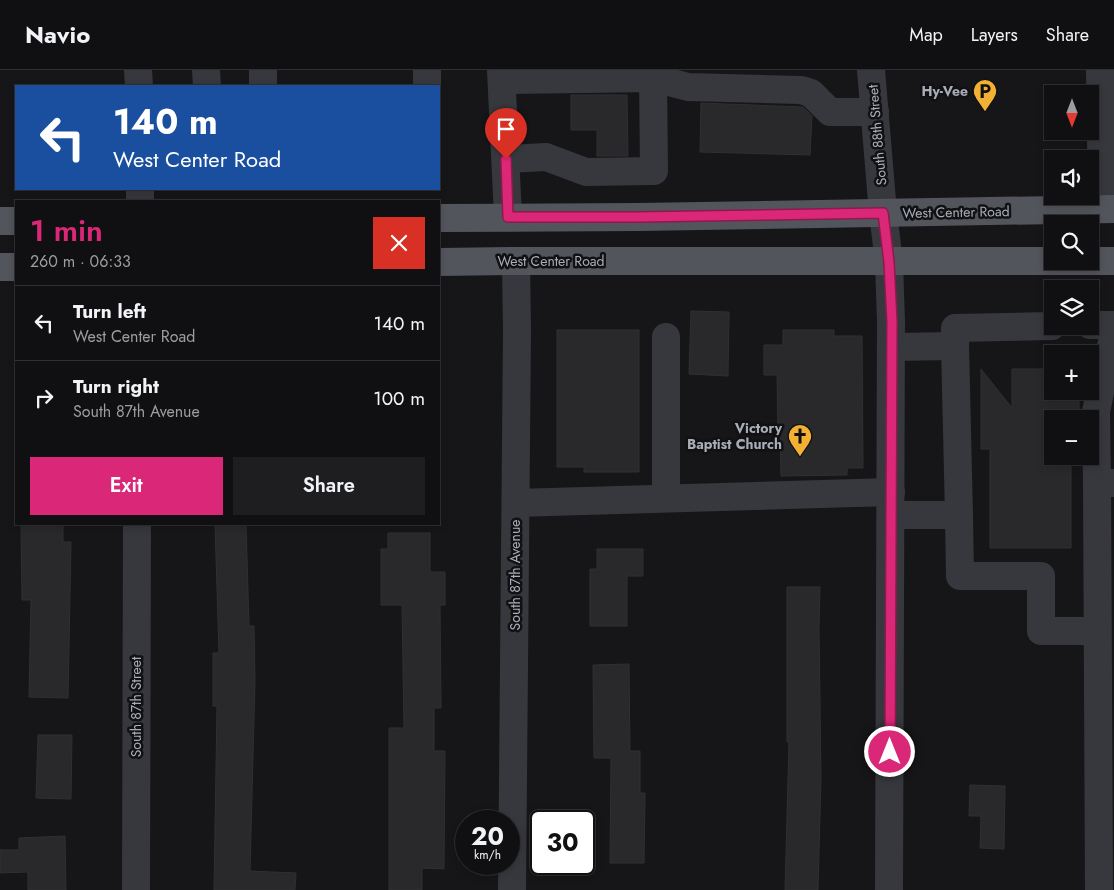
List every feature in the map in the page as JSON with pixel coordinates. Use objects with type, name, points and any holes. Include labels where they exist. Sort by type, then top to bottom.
[{"type":"main road","name":"West Center Road","points":[[440,218],[638,217],[1108,209]]},
{"type":"main road","points":[[0,221],[15,221]]},
{"type":"main road","name":"West Center Road","points":[[440,262],[1114,261]]},
{"type":"main road","points":[[0,267],[15,267]]},
{"type":"street","points":[[138,70],[139,85]]},
{"type":"street","points":[[206,70],[206,85]]},
{"type":"street","points":[[263,70],[263,85]]},
{"type":"street","points":[[427,70],[427,85]]},
{"type":"street","name":"South 88th Street","points":[[871,70],[889,262],[891,347],[889,890]]},
{"type":"street","points":[[1100,70],[1108,209]]},
{"type":"street","points":[[508,217],[502,75],[653,78],[688,87],[801,90],[811,93],[830,112],[875,112]]},
{"type":"street","points":[[506,159],[546,157],[586,172],[654,171],[653,78]]},
{"type":"street","name":"South 87th Avenue","points":[[512,890],[516,503],[516,261]]},
{"type":"street","points":[[1099,325],[1114,324]]},
{"type":"street","points":[[1044,326],[955,328],[960,576],[1041,576],[1041,631],[1097,630]]},
{"type":"street","points":[[1099,890],[1097,630],[1105,483],[1103,377],[1114,335]]},
{"type":"street","points":[[666,336],[666,498]]},
{"type":"street","points":[[891,347],[955,346]]},
{"type":"street","points":[[516,503],[666,498],[891,504],[959,515]]},
{"type":"street","name":"South 87th Street","points":[[136,890],[137,525]]},
{"type":"building","points":[[571,95],[627,95],[628,156],[597,156],[597,130],[571,130]]},
{"type":"building","points":[[701,103],[803,107],[812,116],[810,155],[700,152]]},
{"type":"building","points":[[691,311],[729,312],[728,376],[689,374]]},
{"type":"building","points":[[557,330],[639,330],[639,472],[584,472],[584,467],[557,467]]},
{"type":"building","points":[[783,330],[834,330],[834,336],[862,336],[863,468],[847,468],[847,475],[781,476],[777,375],[764,375],[764,345],[783,345]]},
{"type":"building","points":[[981,369],[1012,408],[1012,369],[1044,369],[1044,400],[1079,400],[1079,410],[1044,410],[1044,465],[1071,465],[1071,548],[990,548],[990,449],[981,449]]},
{"type":"building","points":[[21,525],[63,525],[63,542],[71,542],[68,698],[29,697],[31,600],[22,600]]},
{"type":"building","points":[[215,525],[246,525],[249,626],[254,626],[255,680],[250,871],[296,873],[295,890],[214,890],[217,706],[213,706],[213,653],[219,653]]},
{"type":"building","points":[[388,533],[430,533],[430,572],[445,572],[445,605],[440,605],[441,708],[434,708],[434,751],[445,751],[444,869],[422,868],[422,890],[389,890],[389,728],[404,728],[402,605],[381,605],[381,549],[388,549]]},
{"type":"building","points":[[597,549],[643,549],[643,576],[627,576],[627,626],[590,626],[590,569],[597,569]]},
{"type":"building","points":[[787,587],[820,587],[821,778],[818,890],[785,890],[789,742],[787,742]]},
{"type":"building","points":[[629,664],[630,751],[640,751],[640,793],[645,793],[644,863],[610,863],[611,758],[594,758],[593,665]]},
{"type":"building","points":[[38,735],[72,735],[71,799],[36,798]]},
{"type":"building","points":[[970,785],[1005,786],[1004,849],[980,848],[981,816],[969,816]]},
{"type":"building","points":[[65,836],[66,890],[28,890],[28,872],[0,873],[0,850],[19,850],[19,838]]},
{"type":"place","name":"Hy-Vee","points":[[985,112]]},
{"type":"place","name":"Victory Baptist Church","points":[[800,457]]},
{"type":"route","points":[[506,159],[508,217],[883,213],[889,262],[892,322],[890,752]]}]
